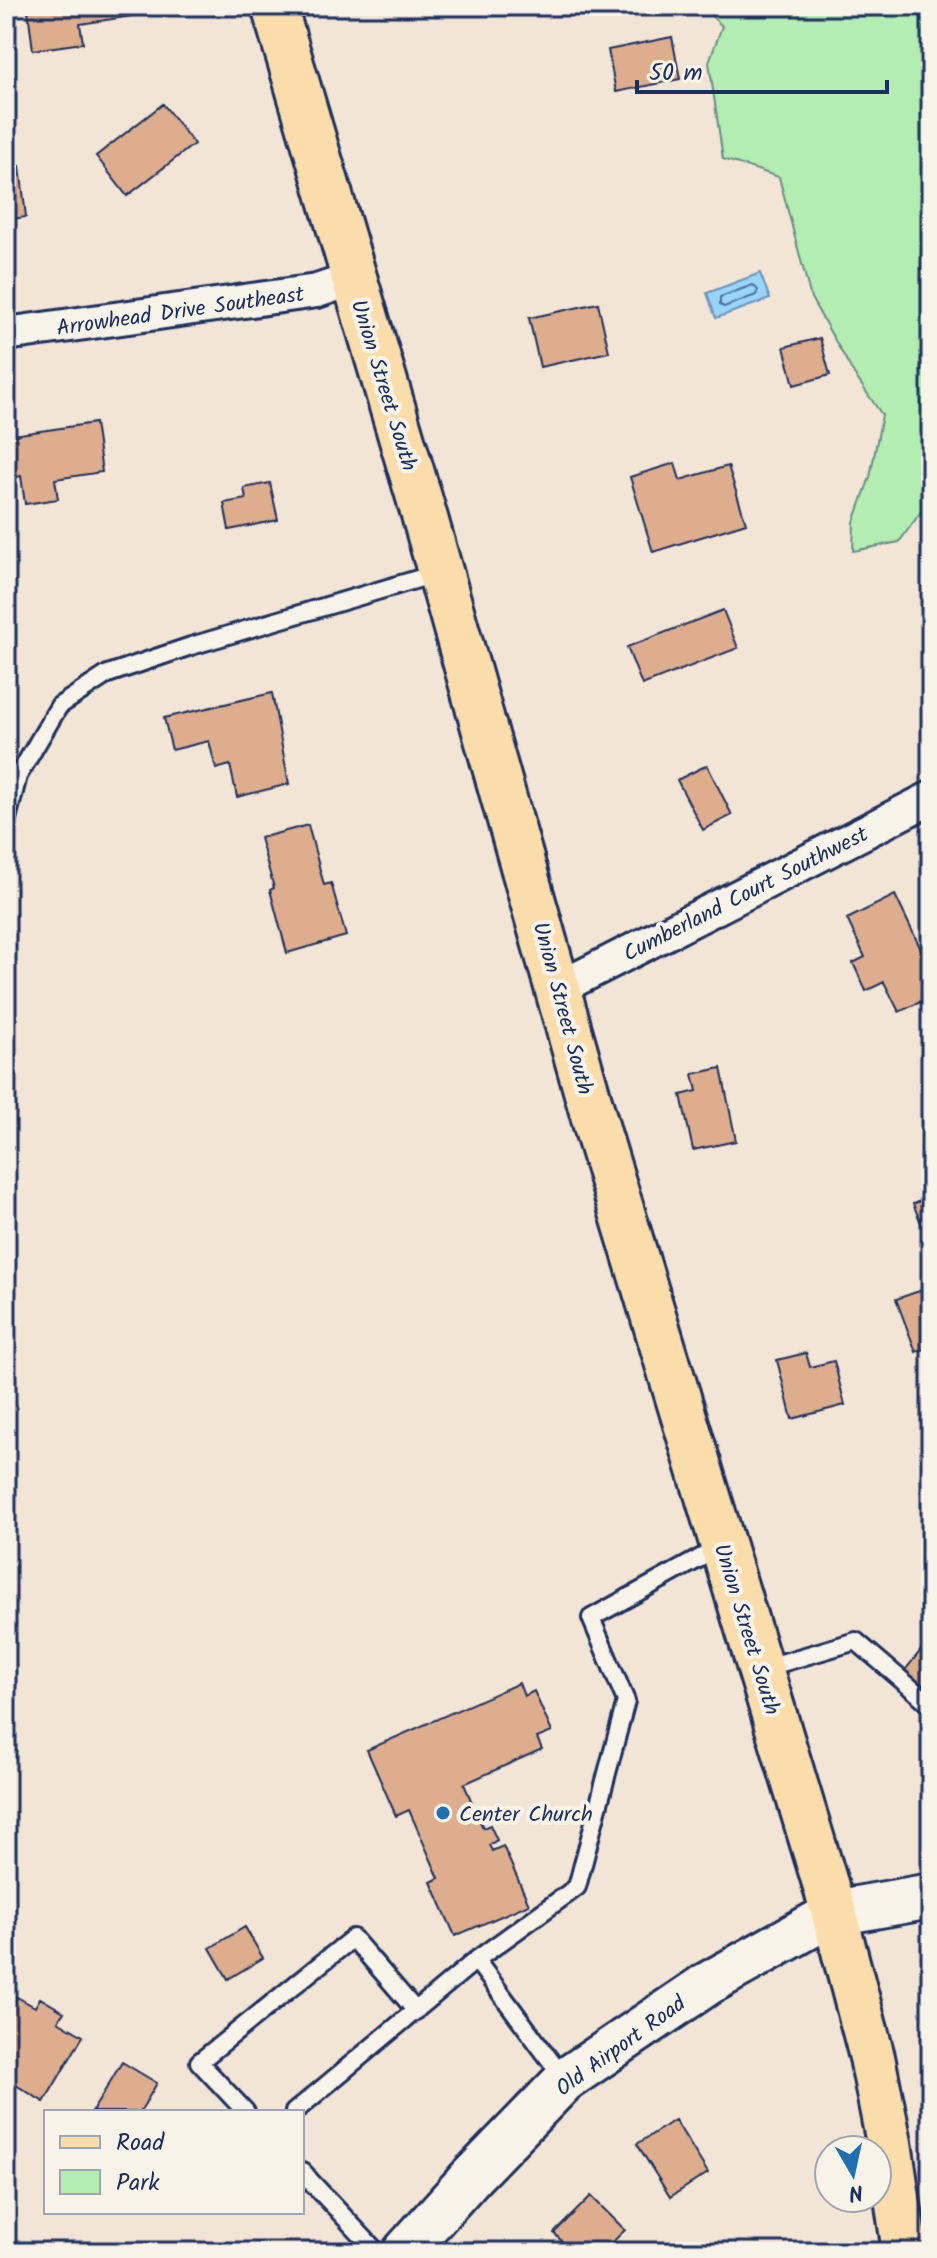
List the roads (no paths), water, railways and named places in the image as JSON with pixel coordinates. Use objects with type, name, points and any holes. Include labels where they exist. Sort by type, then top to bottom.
[{"type":"main road","name":"Union Street South","points":[[274,6],[440,573],[599,1136],[834,1913],[872,2057],[889,2143],[905,2252]]},
{"type":"main road","points":[[834,1913],[931,1896]]},
{"type":"street","name":"Arrowhead Drive Southeast","points":[[6,334],[317,291],[353,279]]},
{"type":"street","name":"Cumberland Court Southwest","points":[[559,988],[931,798]]},
{"type":"street","name":"Old Airport Road","points":[[404,2252],[565,2080],[707,1984],[834,1913]]},
{"type":"lane","points":[[6,823],[18,776],[59,706],[108,674],[191,646],[440,573]]},
{"type":"lane","points":[[296,2110],[476,1960],[577,1887],[626,1701],[591,1618],[723,1546]]},
{"type":"lane","points":[[761,1669],[856,1641],[931,1705]]},
{"type":"lane","points":[[244,2110],[199,2062],[353,1938],[416,2011]]},
{"type":"lane","points":[[476,1960],[565,2080]]},
{"type":"lane","points":[[304,2174],[377,2252]]},
{"type":"water","points":[[760,273],[770,299],[716,318],[707,293]]},
{"type":"place","name":"Center Church","points":[[443,1813]]}]
